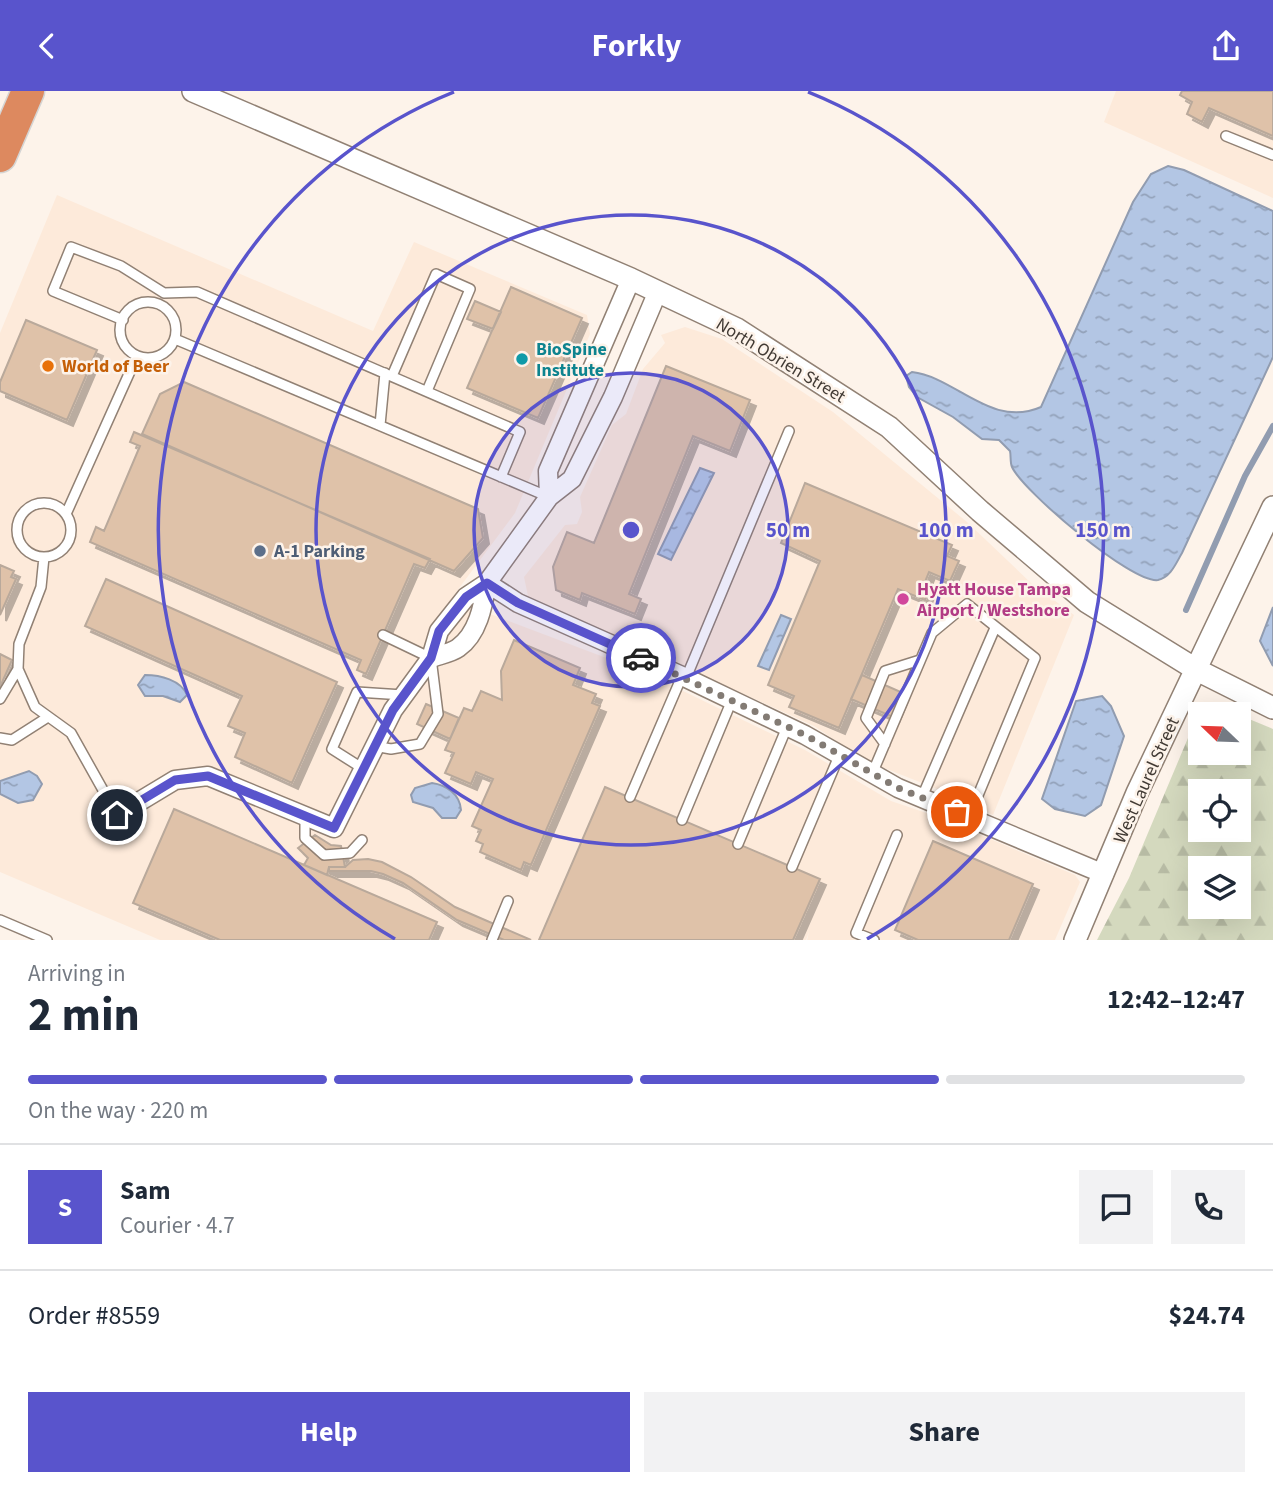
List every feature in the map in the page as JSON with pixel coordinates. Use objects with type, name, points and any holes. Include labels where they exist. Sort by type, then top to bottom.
[{"type":"highway","points":[[0,156],[27,91]]},
{"type":"street","name":"North Obrien Street","points":[[192,91],[631,279],[737,329],[889,427],[980,511],[1087,602],[1196,670],[1273,708]]},
{"type":"street","points":[[549,497],[548,471],[631,279]]},
{"type":"street","points":[[117,815],[175,780],[208,776],[334,828],[374,746],[404,695],[431,658],[439,631],[466,597],[487,583],[549,497],[572,479],[613,397],[658,291]]},
{"type":"street","name":"West Laurel Street","points":[[1075,940],[1137,793],[1273,507]]},
{"type":"street","points":[[487,583],[518,603],[788,727],[872,774],[1104,874]]},
{"type":"street","points":[[431,658],[458,648],[481,617],[487,583]]},
{"type":"lane","points":[[1226,136],[1273,155]]},
{"type":"lane","points":[[123,320],[53,291],[71,247],[121,267],[164,293],[197,292],[520,432],[501,477]]},
{"type":"lane","points":[[380,425],[389,375],[436,274],[470,289],[427,391]]},
{"type":"lane","points":[[159,305],[164,293]]},
{"type":"lane","points":[[138,305],[159,305],[171,313],[175,321],[175,339],[171,347],[158,356],[137,356],[124,343],[121,334],[123,320],[130,309],[138,305]]},
{"type":"lane","points":[[175,339],[549,497]]},
{"type":"lane","points":[[66,514],[137,356]]},
{"type":"lane","points":[[630,797],[789,431]]},
{"type":"lane","points":[[41,504],[51,504],[66,514],[71,530],[70,539],[60,552],[44,557],[28,552],[22,545],[18,537],[20,519],[25,511],[41,504]]},
{"type":"lane","points":[[44,557],[41,587],[19,644],[18,669],[35,707],[71,733],[117,815]]},
{"type":"lane","points":[[872,774],[932,633],[967,604],[1035,658],[969,817]]},
{"type":"lane","points":[[922,797],[995,628]]},
{"type":"lane","points":[[374,746],[391,749],[420,744],[438,714],[431,658],[383,635]]},
{"type":"lane","points":[[885,744],[866,718],[886,671],[920,660]]},
{"type":"lane","points":[[0,699],[18,669]]},
{"type":"lane","points":[[362,768],[332,749],[357,692],[404,695]]},
{"type":"lane","points":[[682,820],[733,700]]},
{"type":"lane","points":[[0,738],[12,740],[48,717]]},
{"type":"lane","points":[[738,844],[788,727]]},
{"type":"lane","points":[[792,867],[839,756]]},
{"type":"lane","points":[[305,816],[305,838],[324,855],[349,853],[362,840]]},
{"type":"lane","points":[[874,940],[856,933],[897,835]]},
{"type":"lane","points":[[492,940],[508,901]]},
{"type":"lane","points":[[0,920],[47,940]]},
{"type":"shaded area","points":[[1116,91],[1273,91],[1273,198],[1104,122]]},
{"type":"shaded area","points":[[57,195],[373,331],[414,242],[587,315],[590,334],[515,513],[451,599],[646,673],[805,750],[891,801],[941,818],[1075,875],[1080,882],[1055,940],[807,940],[809,932],[806,940],[160,940],[0,872],[0,333]]},
{"type":"shaded area","points":[[685,327],[722,339],[833,412],[967,522],[1031,583],[1074,615],[993,815],[945,792],[864,760],[814,726],[528,596],[524,577],[565,525],[577,524],[582,512],[580,497],[612,425],[626,414],[643,369],[665,343],[661,335]]},
{"type":"green space","points":[[1251,720],[1273,729],[1273,940],[1097,940],[1129,878],[1188,738],[1188,765],[1251,765]]},
{"type":"water","points":[[1168,166],[1184,170],[1273,211],[1273,357],[1182,553],[1170,573],[1158,580],[1145,577],[1126,567],[1079,534],[1020,479],[1012,467],[1010,451],[999,440],[982,439],[953,417],[917,397],[909,387],[906,376],[912,372],[928,376],[974,400],[1006,412],[1023,412],[1041,407],[1133,202],[1151,174]]},
{"type":"water","points":[[700,468],[714,473],[671,560],[658,554]]},
{"type":"water","points":[[1273,607],[1273,666],[1260,641]]},
{"type":"water","points":[[781,615],[791,619],[769,670],[758,666]]},
{"type":"water","points":[[145,675],[169,679],[187,695],[180,702],[163,696],[145,696],[138,685]]},
{"type":"water","points":[[1102,696],[1111,706],[1124,736],[1101,805],[1085,816],[1055,809],[1042,799],[1076,701]]},
{"type":"water","points":[[29,771],[37,776],[42,784],[33,800],[18,803],[0,794],[0,781]]},
{"type":"water","points":[[432,783],[447,788],[458,799],[461,810],[456,818],[442,818],[433,808],[413,802],[411,795],[415,788]]},
{"type":"building","points":[[1182,91],[1273,91],[1273,136],[1209,108],[1202,122],[1187,114],[1192,102],[1180,95]]},
{"type":"building","name":"BioSpine Institute","points":[[511,287],[582,318],[538,418],[467,388]]},
{"type":"building","points":[[475,301],[501,312],[493,329],[467,319]]},
{"type":"building","name":"World of Beer","points":[[26,320],[97,350],[67,420],[0,391],[0,382]]},
{"type":"building","points":[[666,366],[750,400],[730,451],[693,436],[629,594],[641,599],[635,614],[582,593],[580,600],[556,590],[553,567],[567,532],[594,543]]},
{"type":"building","points":[[184,382],[478,509],[483,538],[454,571],[142,434],[160,394]]},
{"type":"building","name":"A-1 Parking","points":[[134,432],[430,559],[425,568],[414,564],[366,674],[357,670],[361,660],[90,542],[96,527],[104,531],[140,446],[130,442]]},
{"type":"building","points":[[805,483],[952,545],[947,556],[959,561],[950,581],[929,572],[925,582],[931,584],[925,600],[898,589],[839,728],[789,707],[794,696],[768,685],[820,561],[781,543]]},
{"type":"building","points":[[0,565],[14,571],[11,577],[16,579],[0,615]]},
{"type":"building","points":[[106,579],[337,682],[292,783],[235,757],[245,733],[228,726],[242,696],[85,626]]},
{"type":"building","points":[[514,640],[580,668],[573,685],[596,694],[592,703],[600,706],[531,865],[524,862],[521,870],[480,852],[483,844],[476,841],[481,830],[472,826],[493,779],[476,772],[471,784],[445,773],[454,753],[445,750],[464,708],[472,711],[481,691],[502,700],[501,671]]},
{"type":"building","points":[[0,654],[12,660],[0,687]]},
{"type":"building","points":[[862,675],[903,693],[893,717],[851,699]]},
{"type":"building","points":[[426,704],[459,718],[450,739],[417,724]]},
{"type":"building","points":[[605,787],[820,879],[793,940],[539,940]]},
{"type":"building","points":[[174,809],[437,922],[429,940],[220,940],[133,903]]},
{"type":"building","points":[[315,835],[331,845],[341,846],[345,867],[329,867],[327,875],[304,865],[308,858],[298,848]]},
{"type":"building","points":[[933,841],[1033,884],[1009,940],[918,940],[895,930]]},
{"type":"building","points":[[353,860],[382,862],[411,877],[455,907],[531,940],[504,940],[457,920],[403,883],[383,874],[371,871],[329,871],[329,867],[345,867]]},
{"type":"waterway","points":[[1186,610],[1245,476],[1273,426]]},
{"type":"way so far","points":[[641,658],[805,735],[898,788],[957,812]]},
{"type":"place","name":"BioSpine Institute","points":[[522,359]]},
{"type":"place","name":"World of Beer","points":[[48,366]]},
{"type":"place","name":"A-1 Parking","points":[[260,551]]},
{"type":"place","name":"Hyatt House Tampa Airport / Westshore","points":[[903,599]]},
{"type":"route","points":[[117,815],[175,780],[208,776],[334,828],[393,710],[431,658],[439,631],[466,597],[487,583],[518,603],[641,658]]}]
